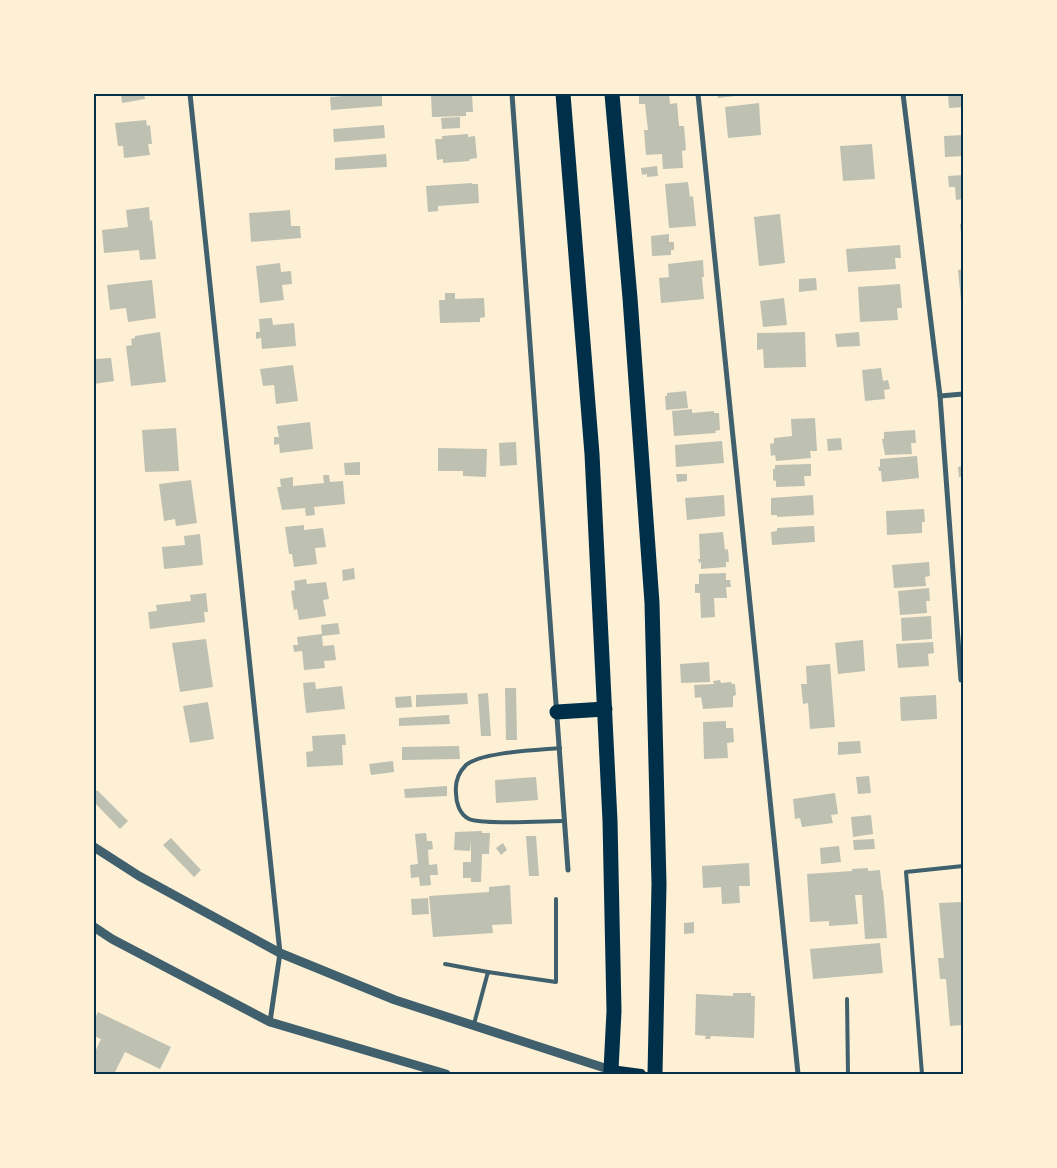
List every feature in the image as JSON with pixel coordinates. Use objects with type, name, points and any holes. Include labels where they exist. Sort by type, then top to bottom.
[{"type":"highway","points":[[564,94],[592,454],[610,821],[614,1011],[611,1070]]},
{"type":"highway","points":[[612,94],[652,603],[659,884],[654,1074]]},
{"type":"highway","points":[[557,712],[604,709]]},
{"type":"main road","points":[[611,1070],[641,1074]]},
{"type":"street","points":[[190,94],[280,954],[270,1022]]},
{"type":"street","points":[[512,94],[568,870]]},
{"type":"street","points":[[698,94],[798,1074]]},
{"type":"street","points":[[903,94],[940,396],[961,680]]},
{"type":"street","points":[[940,396],[963,394]]},
{"type":"street","points":[[94,848],[138,876],[280,954],[394,1000],[611,1070]]},
{"type":"street","points":[[94,927],[112,939],[270,1022],[446,1074]]},
{"type":"lane","points":[[560,748],[479,758],[466,766],[455,782],[456,801],[461,812],[469,819],[488,822],[565,821]]},
{"type":"lane","points":[[922,1074],[906,872],[963,866]]},
{"type":"lane","points":[[444,964],[556,982],[556,899]]},
{"type":"lane","points":[[474,1026],[488,972]]},
{"type":"lane","points":[[847,999],[848,1074]]},
{"type":"building","points":[[121,94],[144,94],[145,99],[122,103]]},
{"type":"building","points":[[382,94],[382,106],[331,110],[330,97]]},
{"type":"building","points":[[431,94],[472,94],[473,112],[466,112],[466,116],[432,117]]},
{"type":"building","points":[[639,94],[669,94],[670,104],[677,103],[679,126],[684,126],[686,150],[682,151],[683,168],[663,169],[662,154],[646,155],[644,130],[648,130],[645,104],[639,104]]},
{"type":"building","points":[[717,94],[744,94],[744,95],[718,98]]},
{"type":"building","points":[[948,94],[963,94],[963,107],[949,108]]},
{"type":"building","points":[[759,103],[761,135],[728,138],[725,107]]},
{"type":"building","points":[[460,117],[460,128],[442,129],[441,118]]},
{"type":"building","points":[[146,120],[147,126],[150,125],[152,144],[148,144],[150,155],[124,158],[123,146],[118,146],[115,123]]},
{"type":"building","points":[[384,125],[385,138],[334,142],[333,129]]},
{"type":"building","points":[[468,134],[468,137],[475,136],[477,158],[470,159],[469,161],[443,163],[443,159],[437,160],[435,139],[442,139],[442,136]]},
{"type":"building","points":[[963,135],[963,156],[945,157],[944,136]]},
{"type":"building","points":[[872,144],[875,179],[843,181],[840,146]]},
{"type":"building","points":[[386,154],[387,167],[335,170],[335,158]]},
{"type":"building","points":[[657,166],[658,176],[647,177],[647,174],[642,175],[641,168]]},
{"type":"building","points":[[963,175],[963,199],[956,200],[955,187],[949,187],[948,176]]},
{"type":"building","points":[[688,182],[690,197],[693,196],[696,226],[669,228],[665,184]]},
{"type":"building","points":[[478,184],[479,203],[438,206],[438,211],[428,212],[426,186]]},
{"type":"building","points":[[149,207],[156,259],[140,260],[139,250],[104,253],[102,230],[128,227],[126,210]]},
{"type":"building","points":[[290,210],[291,226],[300,226],[301,238],[251,242],[249,213]]},
{"type":"building","points":[[780,214],[785,263],[759,266],[754,217]]},
{"type":"building","points":[[960,224],[963,224],[963,243],[962,243]]},
{"type":"building","points":[[669,234],[669,242],[674,242],[674,250],[671,250],[671,255],[652,256],[651,236]]},
{"type":"building","points":[[900,245],[901,258],[895,258],[896,269],[848,272],[846,249]]},
{"type":"building","points":[[703,260],[704,299],[661,303],[659,278],[669,277],[668,264]]},
{"type":"building","points":[[280,263],[281,272],[291,271],[292,284],[282,285],[284,300],[260,303],[256,266]]},
{"type":"building","points":[[963,269],[963,311],[962,311],[958,270]]},
{"type":"building","points":[[816,278],[817,290],[799,292],[799,279]]},
{"type":"building","points":[[152,280],[156,318],[128,322],[126,308],[110,310],[107,285]]},
{"type":"building","points":[[900,284],[902,308],[897,308],[898,320],[860,322],[858,287]]},
{"type":"building","points":[[445,293],[455,293],[455,299],[484,298],[485,317],[480,318],[480,322],[440,323],[439,300],[445,300]]},
{"type":"building","points":[[784,298],[787,325],[763,327],[760,301]]},
{"type":"building","points":[[272,318],[273,325],[294,323],[296,346],[262,349],[261,338],[256,339],[256,332],[260,332],[259,319]]},
{"type":"building","points":[[160,332],[166,382],[131,386],[126,346],[132,345],[131,339],[135,338],[135,336]]},
{"type":"building","points":[[805,332],[806,367],[764,368],[763,349],[757,350],[757,333]]},
{"type":"building","points":[[859,332],[860,346],[837,347],[835,334]]},
{"type":"building","points":[[111,358],[114,381],[94,384],[94,359]]},
{"type":"building","points":[[293,365],[298,401],[276,404],[274,385],[263,386],[260,369]]},
{"type":"building","points":[[881,368],[883,381],[888,380],[890,389],[884,390],[885,399],[865,401],[862,370]]},
{"type":"building","points":[[686,391],[688,408],[666,410],[665,396],[667,396],[667,393]]},
{"type":"building","points":[[692,409],[692,413],[714,411],[714,413],[719,413],[720,430],[715,431],[716,433],[674,436],[672,411]]},
{"type":"building","points":[[815,418],[817,451],[810,451],[811,458],[776,461],[775,455],[771,456],[770,444],[774,443],[774,438],[792,436],[791,419]]},
{"type":"building","points":[[310,422],[313,449],[280,453],[279,444],[274,445],[274,437],[279,437],[277,426]]},
{"type":"building","points":[[176,428],[179,471],[145,472],[142,430]]},
{"type":"building","points":[[915,430],[916,443],[911,443],[912,454],[885,455],[882,439],[884,439],[884,432]]},
{"type":"building","points":[[841,438],[842,450],[828,451],[827,439]]},
{"type":"building","points":[[722,441],[724,463],[676,467],[675,445]]},
{"type":"building","points":[[516,442],[517,465],[500,466],[499,443]]},
{"type":"building","points":[[438,448],[487,449],[486,477],[463,476],[463,471],[438,471]]},
{"type":"building","points":[[917,456],[919,478],[882,482],[881,471],[879,471],[878,467],[880,467],[880,459]]},
{"type":"building","points":[[360,462],[360,475],[345,475],[344,463]]},
{"type":"building","points":[[811,464],[811,476],[804,476],[805,486],[776,487],[776,481],[773,480],[775,465]]},
{"type":"building","points":[[963,466],[963,476],[959,477],[958,467]]},
{"type":"building","points":[[676,474],[687,474],[687,481],[677,482]]},
{"type":"building","points":[[323,475],[329,475],[330,482],[343,481],[345,504],[314,507],[315,515],[306,516],[305,508],[282,510],[277,487],[281,487],[280,479],[293,477],[293,486],[324,483]]},
{"type":"building","points":[[191,480],[197,523],[176,526],[175,519],[164,521],[159,484]]},
{"type":"building","points":[[724,495],[725,516],[687,520],[685,498]]},
{"type":"building","points":[[813,495],[814,515],[777,517],[777,515],[771,515],[771,498]]},
{"type":"building","points":[[924,509],[925,522],[922,522],[922,533],[887,535],[886,511]]},
{"type":"building","points":[[304,525],[304,530],[323,528],[326,547],[315,548],[317,564],[294,567],[292,554],[289,554],[285,527]]},
{"type":"building","points":[[814,526],[815,542],[772,545],[771,532],[777,531],[777,528]]},
{"type":"building","points":[[723,532],[725,550],[728,549],[729,562],[726,562],[726,567],[701,569],[701,562],[699,563],[698,559],[700,559],[699,534]]},
{"type":"building","points":[[200,534],[203,565],[164,569],[162,547],[185,545],[184,536]]},
{"type":"building","points":[[929,562],[930,576],[925,577],[926,586],[894,588],[892,565]]},
{"type":"building","points":[[354,568],[355,579],[343,581],[342,570]]},
{"type":"building","points":[[726,573],[726,580],[730,580],[731,587],[726,587],[727,598],[714,598],[715,617],[701,618],[700,593],[695,593],[695,584],[699,584],[699,574]]},
{"type":"building","points":[[306,579],[307,584],[326,582],[329,599],[323,600],[326,616],[299,620],[297,609],[294,610],[291,591],[295,590],[294,581]]},
{"type":"building","points":[[929,588],[930,601],[926,601],[927,613],[900,615],[898,591]]},
{"type":"building","points":[[206,593],[208,612],[204,612],[205,622],[150,629],[148,612],[157,611],[156,605],[191,601],[190,595]]},
{"type":"building","points":[[931,616],[932,639],[902,641],[901,618]]},
{"type":"building","points":[[338,623],[340,634],[322,636],[323,646],[334,645],[336,660],[324,661],[325,668],[304,670],[302,651],[294,652],[293,645],[298,645],[297,637],[322,634],[321,625]]},
{"type":"building","points":[[206,639],[213,687],[180,692],[172,643]]},
{"type":"building","points":[[863,640],[865,671],[838,674],[835,643]]},
{"type":"building","points":[[933,642],[934,653],[928,654],[929,666],[898,668],[896,644]]},
{"type":"building","points":[[709,662],[710,682],[681,683],[680,664]]},
{"type":"building","points":[[830,664],[835,727],[810,729],[808,703],[803,704],[801,684],[807,684],[806,666]]},
{"type":"building","points":[[720,680],[721,683],[731,682],[735,684],[736,695],[733,696],[733,707],[703,709],[701,697],[695,698],[694,685],[714,684],[713,681]]},
{"type":"building","points":[[315,682],[316,689],[342,686],[345,709],[306,713],[303,683]]},
{"type":"building","points":[[505,688],[516,688],[517,740],[506,740]]},
{"type":"building","points":[[467,693],[468,704],[416,707],[416,695]]},
{"type":"building","points":[[488,693],[491,736],[481,736],[478,694]]},
{"type":"building","points":[[936,695],[937,719],[901,721],[900,697]]},
{"type":"building","points":[[411,696],[412,707],[396,708],[395,697]]},
{"type":"building","points":[[208,702],[214,739],[190,743],[183,706]]},
{"type":"building","points":[[449,715],[450,724],[399,726],[399,718]]},
{"type":"building","points":[[726,721],[726,728],[733,728],[734,742],[727,743],[728,758],[704,759],[703,722]]},
{"type":"building","points":[[345,734],[346,745],[342,745],[343,765],[307,767],[306,752],[313,751],[312,736]]},
{"type":"building","points":[[860,741],[861,753],[838,755],[838,742]]},
{"type":"building","points":[[459,746],[460,759],[402,760],[402,747]]},
{"type":"building","points":[[393,761],[394,772],[371,775],[369,764]]},
{"type":"building","points":[[869,776],[871,793],[858,794],[856,777]]},
{"type":"building","points":[[536,777],[538,800],[496,803],[495,780]]},
{"type":"building","points":[[447,786],[447,796],[405,798],[404,789]]},
{"type":"building","points":[[97,790],[128,821],[120,829],[94,802],[94,793]]},
{"type":"building","points":[[835,793],[838,814],[831,815],[833,823],[802,827],[800,818],[795,819],[793,799]]},
{"type":"building","points":[[871,815],[873,834],[853,837],[851,817]]},
{"type":"building","points":[[482,831],[482,833],[490,833],[489,854],[482,854],[481,882],[471,882],[471,878],[463,878],[463,862],[471,862],[471,841],[470,851],[454,850],[455,832]]},
{"type":"building","points":[[426,833],[427,841],[432,841],[433,849],[428,850],[429,865],[437,864],[438,875],[430,875],[431,885],[420,886],[419,877],[411,878],[410,865],[418,864],[415,834]]},
{"type":"building","points":[[526,836],[536,836],[539,876],[529,876]]},
{"type":"building","points":[[171,838],[201,870],[194,877],[163,845]]},
{"type":"building","points":[[874,839],[875,849],[854,850],[853,840]]},
{"type":"building","points":[[503,843],[507,850],[501,855],[496,848]]},
{"type":"building","points":[[839,846],[841,862],[821,864],[820,848]]},
{"type":"building","points":[[749,863],[750,886],[739,886],[740,903],[722,904],[721,887],[703,888],[702,866]]},
{"type":"building","points":[[868,868],[868,871],[880,870],[887,938],[865,939],[862,895],[855,895],[858,924],[829,926],[829,921],[810,922],[807,874]]},
{"type":"building","points":[[510,885],[512,924],[492,925],[493,933],[433,937],[429,896],[489,892],[489,887]]},
{"type":"building","points":[[428,898],[429,914],[412,915],[411,899]]},
{"type":"building","points":[[963,902],[963,1025],[950,1026],[946,979],[940,979],[938,958],[944,958],[939,903]]},
{"type":"building","points":[[694,922],[694,933],[684,934],[684,923]]},
{"type":"building","points":[[880,943],[883,973],[813,979],[810,949]]},
{"type":"building","points":[[733,993],[751,993],[751,996],[755,996],[754,1038],[711,1036],[710,1039],[705,1039],[706,1036],[695,1035],[696,994],[733,996]]},
{"type":"building","points":[[98,1012],[171,1047],[160,1069],[125,1052],[114,1074],[94,1074],[94,1054],[101,1039],[94,1036],[94,1020]]}]
